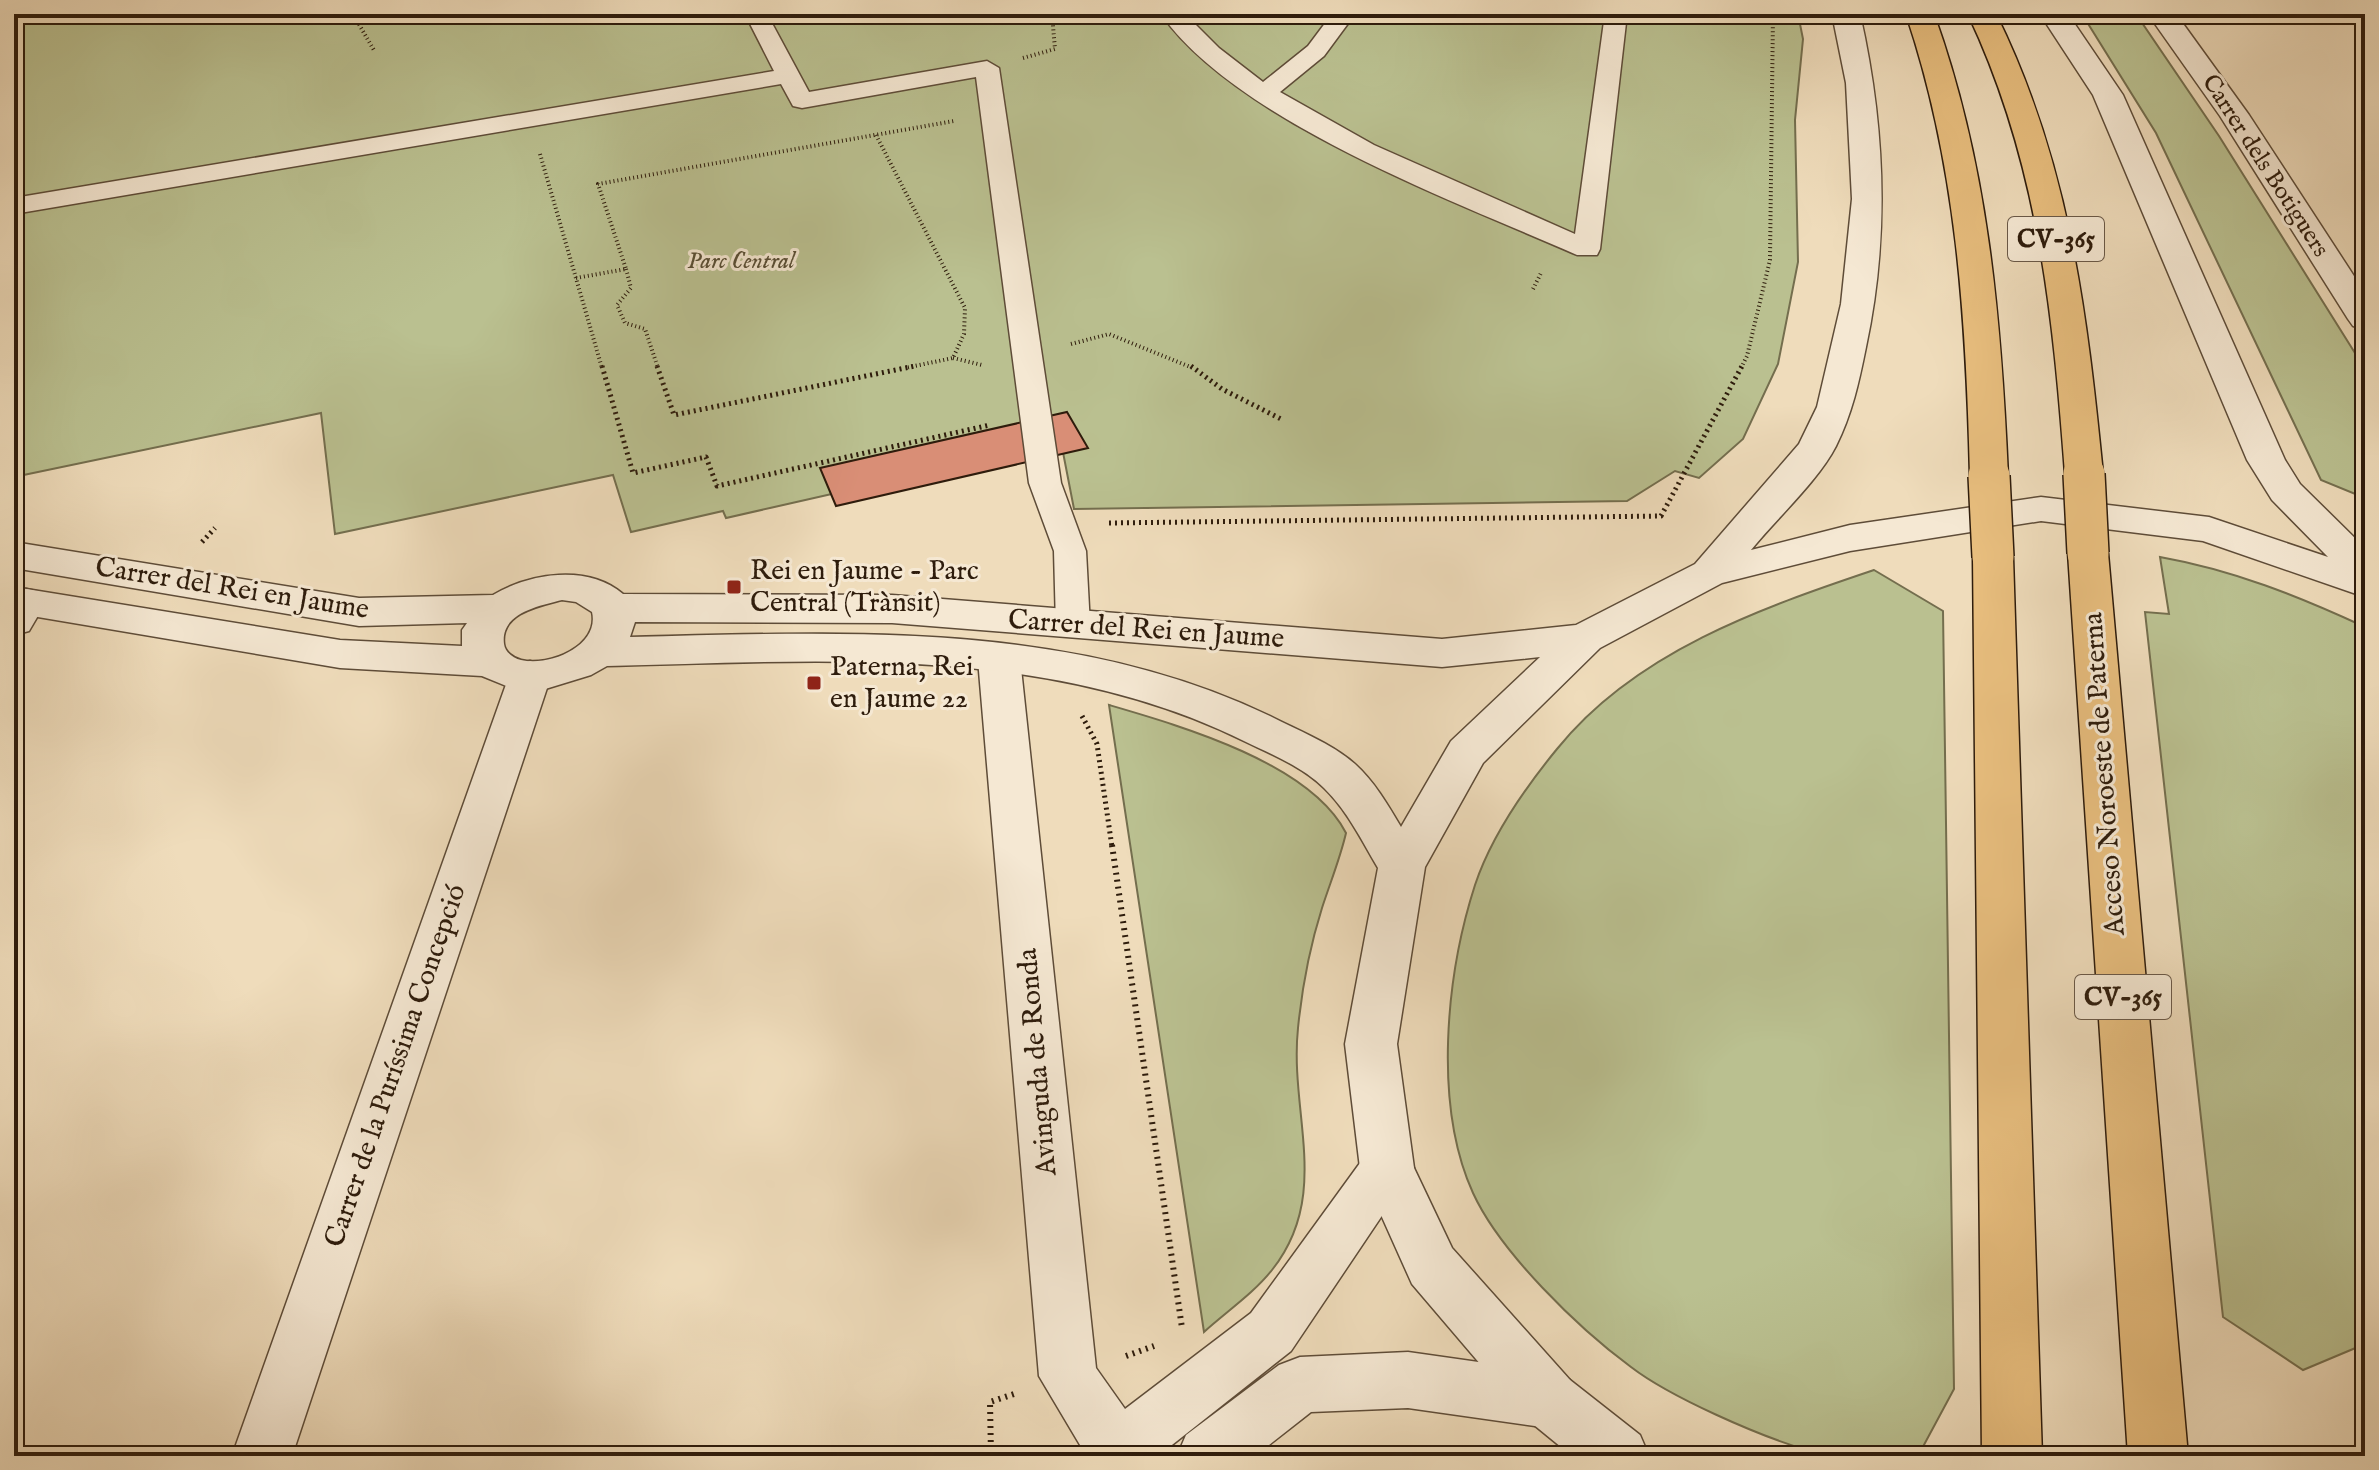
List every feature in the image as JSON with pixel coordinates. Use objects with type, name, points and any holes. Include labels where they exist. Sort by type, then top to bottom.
[{"type":"main road","name":"CV-365","points":[[1920,14],[1941,68],[1953,114],[1978,253],[1993,557],[2012,1449]]},
{"type":"main road","name":"Acceso Noroeste de Paterna","points":[[1982,14],[2014,87],[2036,155],[2056,238],[2072,331],[2158,1449]]},
{"type":"street","points":[[756,14],[802,101],[987,68],[1045,483],[1070,551],[1073,626]]},
{"type":"street","points":[[1172,14],[1223,62],[1264,93],[1352,143],[1587,249],[1616,14]]},
{"type":"street","points":[[1264,93],[1316,51],[1344,14]]},
{"type":"street","points":[[1709,573],[1816,448],[1835,407],[1858,304],[1868,199],[1861,83],[1846,14]]},
{"type":"street","points":[[2054,14],[2108,95],[2266,460],[2286,492],[2365,571]]},
{"type":"street","name":"Carrer dels Botiguers","points":[[2162,14],[2234,115],[2365,319]]},
{"type":"street","points":[[14,206],[789,76]]},
{"type":"street","points":[[1619,1456],[1549,1400],[1432,1266],[1387,1168],[1371,1044],[1402,867],[1467,752],[1585,638],[1709,573],[1850,538],[2041,509],[2209,529],[2365,584]]},
{"type":"street","name":"Carrer del Rei en Jaume","points":[[14,555],[359,612],[499,608]]},
{"type":"street","points":[[562,587],[601,596],[611,608],[613,630],[597,652],[567,670],[509,669],[481,650],[480,635],[486,621],[518,596],[562,587]]},
{"type":"street","name":"Carrer del Rei en Jaume","points":[[18,608],[340,654],[509,669]]},
{"type":"street","name":"Carrer del Rei en Jaume","points":[[611,608],[892,609],[1073,626],[1442,653],[1585,638]]},
{"type":"street","name":"Carrer del Rei en Jaume","points":[[597,652],[887,646],[1073,667],[1155,686],[1257,727],[1340,776],[1402,867]]},
{"type":"street","name":"Avinguda de Ronda","points":[[999,659],[1068,1376],[1114,1453]]},
{"type":"street","name":"Carrer de la Puríssima Concepció","points":[[262,1456],[509,669]]},
{"type":"street","points":[[1114,1453],[1271,1332],[1387,1168]]},
{"type":"street","points":[[1207,1456],[1300,1385],[1408,1380],[1549,1400]]},
{"type":"path","points":[[353,14],[375,52]]},
{"type":"path","points":[[987,68],[1055,49],[1052,14]]},
{"type":"path","points":[[1060,523],[1661,516],[1747,356],[1770,260],[1773,14]]},
{"type":"path","points":[[991,365],[972,365],[953,358],[674,415],[645,329],[625,323],[617,305],[631,288],[598,184],[994,114]]},
{"type":"path","points":[[530,119],[633,473],[706,457],[717,486],[1036,415]]},
{"type":"path","points":[[876,135],[965,308],[964,334],[953,358]]},
{"type":"path","points":[[576,278],[626,269]]},
{"type":"path","points":[[1028,357],[1109,334],[1188,364],[1222,389],[1283,420]]},
{"type":"path","points":[[1078,708],[1097,744],[1183,1335]]},
{"type":"path","points":[[1113,1361],[1169,1340]]},
{"type":"path","points":[[991,1456],[990,1402],[1019,1393]]},
{"type":"green space","name":"Parc Central","points":[[14,14],[1798,14],[1803,39],[1795,120],[1798,262],[1778,364],[1743,439],[1699,478],[1675,471],[1627,501],[1074,509],[1061,442],[726,518],[723,511],[631,532],[613,475],[335,534],[321,413],[14,477]]},
{"type":"green space","points":[[2082,14],[2136,14],[2219,136],[2365,369],[2365,498],[2321,480],[2156,133]]},
{"type":"green space","points":[[2160,557],[2265,585],[2365,627],[2365,1344],[2303,1370],[2223,1317],[2145,612],[2169,614]]},
{"type":"green space","points":[[1874,570],[1943,611],[1954,1389],[1918,1456],[1834,1455],[1787,1444],[1668,1391],[1610,1351],[1542,1288],[1485,1216],[1460,1158],[1448,1081],[1451,999],[1465,920],[1475,885],[1490,849],[1510,814],[1557,749],[1588,715],[1624,685],[1702,637],[1788,600]]},
{"type":"green space","points":[[1109,705],[1206,736],[1274,767],[1304,786],[1328,808],[1346,833],[1314,937],[1298,1028],[1297,1060],[1304,1153],[1300,1212],[1290,1241],[1272,1270],[1204,1332]]},
{"type":"building","points":[[1067,412],[1088,448],[836,506],[820,468]]},
{"type":"place","name":"Rei en Jaume - Parc Central (Trànsit)","points":[[734,587]]},
{"type":"place","name":"Paterna, Rei en Jaume 22","points":[[814,683]]}]
